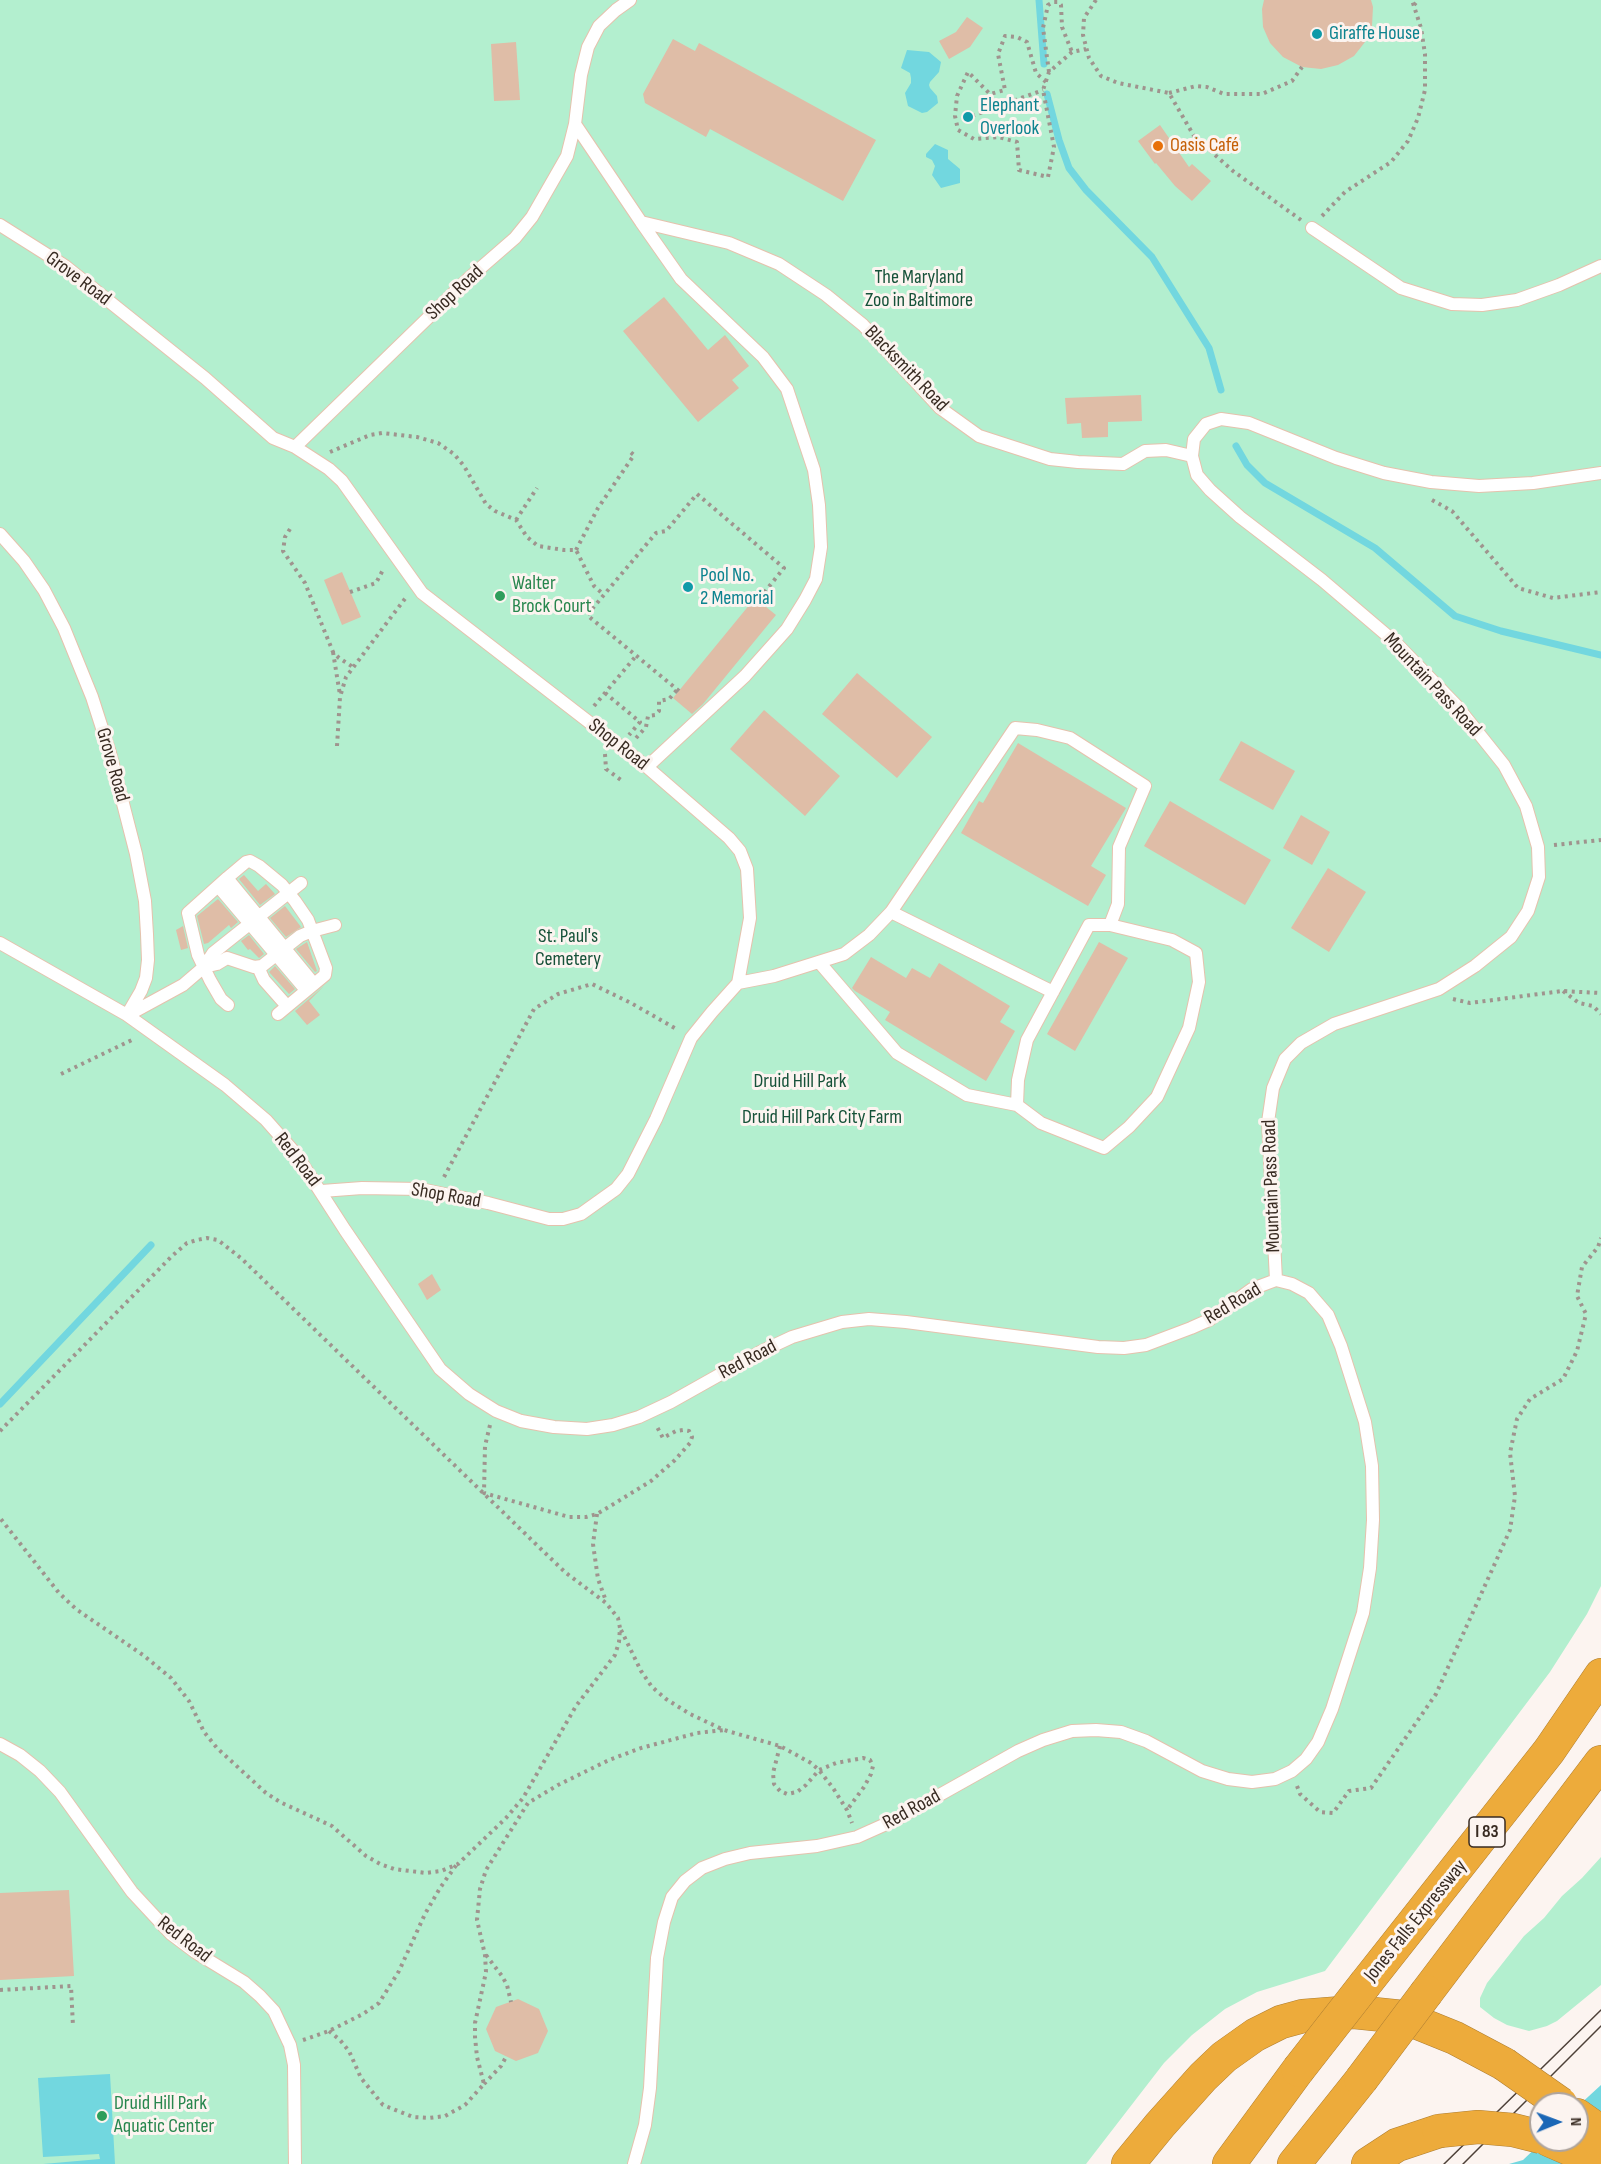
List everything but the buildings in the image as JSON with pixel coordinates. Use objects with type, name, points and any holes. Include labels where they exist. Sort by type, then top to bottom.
[{"type":"highway","name":"Jones Falls Expressway","points":[[1229,2164],[1298,2070],[1543,1760],[1601,1675]]},
{"type":"highway","name":"I 83","points":[[1294,2164],[1361,2080],[1601,1762]]},
{"type":"highway","points":[[1128,2164],[1160,2125],[1217,2064],[1255,2035],[1281,2022],[1303,2016],[1354,2012],[1403,2017],[1455,2038],[1504,2064],[1544,2092]]},
{"type":"highway","points":[[1368,2164],[1397,2145],[1439,2131],[1478,2127],[1529,2134]]},
{"type":"highway","points":[[1577,2152],[1596,2164]]},
{"type":"lane","name":"Shop Road","points":[[322,1191],[392,1188],[436,1192],[549,1219],[563,1219],[581,1214],[616,1189],[628,1174],[656,1119],[691,1038],[738,983],[750,918],[747,869],[740,851],[729,838],[647,767],[422,593],[342,481],[317,460],[295,447],[469,278],[515,238],[532,218],[567,156],[588,47],[599,26],[630,0]]},
{"type":"lane","points":[[575,123],[681,279],[763,357],[787,388],[814,470],[819,506],[821,547],[816,579],[787,629],[745,676],[647,767]]},
{"type":"lane","name":"Blacksmith Road","points":[[641,222],[729,243],[779,264],[826,295],[864,325],[940,408],[979,435],[1050,459],[1078,462],[1123,464],[1145,451],[1166,450],[1192,456]]},
{"type":"lane","name":"Grove Road","points":[[0,225],[65,266],[205,378],[273,438],[295,447]]},
{"type":"lane","points":[[1312,228],[1401,288],[1452,304],[1482,305],[1517,300],[1559,285],[1601,266]]},
{"type":"lane","points":[[1192,456],[1194,439],[1206,424],[1221,418],[1249,423],[1336,458],[1384,473],[1431,482],[1479,486],[1533,483],[1601,473]]},
{"type":"lane","name":"Mountain Pass Road","points":[[1192,456],[1197,475],[1239,517],[1322,580],[1396,643],[1456,705],[1504,765],[1526,806],[1538,847],[1539,877],[1528,910],[1511,937],[1475,966],[1438,989],[1334,1024],[1301,1043],[1285,1059],[1273,1088],[1268,1122],[1276,1280]]},
{"type":"lane","name":"Grove Road","points":[[0,534],[24,561],[64,628],[92,697],[110,753],[136,854],[145,901],[148,960],[146,978],[127,1015]]},
{"type":"lane","points":[[738,983],[774,976],[844,954],[869,935],[891,912],[1015,728],[1037,730],[1070,738],[1145,786],[1119,847],[1118,904],[1110,925]]},
{"type":"lane","points":[[228,1005],[221,999],[198,955],[188,913],[222,882],[250,861],[282,885],[308,920],[326,972],[282,1010],[258,967]]},
{"type":"lane","points":[[222,882],[310,987]]},
{"type":"lane","points":[[127,1015],[183,985],[204,967],[213,953],[301,883]]},
{"type":"lane","points":[[891,912],[1053,992]]},
{"type":"lane","points":[[204,967],[217,964],[227,958],[258,967],[262,966],[295,939],[312,931],[335,925]]},
{"type":"lane","points":[[819,962],[897,1053],[967,1095],[1017,1105],[1041,1123],[1104,1148],[1129,1127],[1157,1097],[1189,1028],[1199,982],[1196,953],[1172,940],[1110,925],[1089,925],[1027,1040],[1018,1080],[1017,1105]]},
{"type":"lane","name":"Red Road","points":[[0,943],[127,1015],[225,1085],[266,1120],[296,1154],[322,1191],[345,1230],[440,1369],[468,1394],[495,1411],[521,1421],[554,1427],[587,1429],[639,1417],[792,1337],[842,1322],[869,1319],[906,1322],[1098,1347],[1124,1348],[1146,1345],[1209,1320],[1252,1289],[1276,1280],[1292,1284],[1309,1293],[1328,1315],[1348,1367],[1365,1422],[1372,1466],[1373,1520],[1370,1568],[1363,1613],[1332,1708],[1318,1742],[1306,1758],[1292,1771],[1275,1779],[1252,1782],[1228,1779],[1202,1771],[1146,1741],[1121,1732],[1072,1731],[1018,1751],[895,1820],[857,1837],[817,1846],[750,1853],[702,1868],[685,1881],[672,1897],[664,1922],[657,1958],[650,2088],[645,2125],[634,2164]]},
{"type":"lane","name":"Red Road","points":[[0,1744],[20,1755],[40,1771],[60,1792],[132,1892],[171,1934],[243,1982],[274,2011],[290,2045],[294,2065],[295,2164]]},
{"type":"path","points":[[1096,0],[1084,18],[1083,35],[1086,49],[1101,76],[1118,83],[1169,93],[1196,86],[1208,87],[1224,94],[1262,94],[1292,81],[1302,67]]},
{"type":"path","points":[[1169,93],[1194,136],[1233,171],[1312,228],[1345,192],[1391,162],[1408,141],[1418,118],[1425,90],[1425,54],[1421,28],[1413,2],[1418,0]]},
{"type":"path","points":[[972,116],[1041,90],[1049,72],[1043,28],[1050,1],[1062,5],[1062,27],[1072,52]]},
{"type":"path","points":[[1041,90],[1054,147],[1048,177],[1019,170],[1017,142],[998,137],[974,139],[958,130],[954,116],[957,96],[968,72],[990,94],[1005,90],[998,54],[1005,36],[1017,37],[1027,42],[1036,74],[1046,82]]},
{"type":"path","points":[[1049,72],[1072,52],[1086,49]]},
{"type":"path","points":[[317,460],[370,435],[394,433],[438,443],[454,454],[464,466],[486,504],[495,511],[516,520],[527,537],[538,546],[564,550],[576,549]]},
{"type":"path","points":[[576,549],[598,508],[634,454],[628,450]]},
{"type":"path","points":[[516,520],[537,488]]},
{"type":"path","points":[[605,693],[640,722],[628,737],[633,741],[646,727],[648,716],[658,714],[659,701],[669,699],[678,690],[587,615],[656,533],[666,531],[697,494],[784,568],[758,600]]},
{"type":"path","points":[[1423,495],[1452,511],[1518,588],[1553,598],[1601,592]]},
{"type":"path","points":[[290,529],[285,537],[283,551],[305,583],[333,652],[340,697],[337,746]]},
{"type":"path","points":[[576,549],[594,586],[604,595]]},
{"type":"path","points":[[350,592],[376,583]]},
{"type":"path","points":[[340,697],[346,677],[408,596]]},
{"type":"path","points":[[333,652],[353,667]]},
{"type":"path","points":[[584,719],[636,656]]},
{"type":"path","points":[[609,772],[621,780]]},
{"type":"path","points":[[1538,847],[1601,840]]},
{"type":"path","points":[[436,1192],[534,1009],[558,994],[592,984],[632,1002],[691,1038]]},
{"type":"path","points":[[1438,989],[1450,998],[1470,1003],[1562,991],[1601,993]]},
{"type":"path","points":[[1562,991],[1579,1003],[1593,1006],[1601,1014]]},
{"type":"path","points":[[61,1074],[150,1032]]},
{"type":"path","points":[[0,1431],[172,1256],[187,1243],[207,1238],[218,1240],[242,1259],[566,1573],[606,1603],[618,1618],[620,1642],[615,1655],[576,1706],[523,1798],[506,1818],[458,1864],[440,1888],[424,1914],[390,1988],[379,2002],[363,2014],[329,2031],[290,2045]]},
{"type":"path","points":[[1292,1771],[1300,1794],[1320,1812],[1333,1813],[1349,1791],[1371,1788],[1436,1694],[1510,1530],[1515,1496],[1510,1453],[1516,1419],[1530,1399],[1563,1379],[1577,1351],[1586,1314],[1577,1296],[1582,1267],[1598,1247],[1601,1238]]},
{"type":"path","points":[[484,1492],[569,1517],[586,1517],[597,1514],[651,1481],[690,1443],[692,1437],[689,1431],[683,1430],[663,1438],[650,1411]]},
{"type":"path","points":[[484,1492],[485,1446],[491,1422]]},
{"type":"path","points":[[597,1514],[592,1544],[598,1579],[606,1603]]},
{"type":"path","points":[[0,1518],[59,1593],[76,1609],[143,1655],[171,1678],[185,1696],[204,1732],[266,1793],[332,1826],[366,1856],[380,1864],[410,1872],[426,1873],[441,1871],[458,1864]]},
{"type":"path","points":[[620,1628],[641,1671],[652,1687],[666,1699],[690,1714],[724,1730],[780,1746],[819,1770],[834,1788],[847,1810],[857,1837]]},
{"type":"path","points":[[484,2084],[475,2037],[475,2023],[486,1972],[485,1955],[477,1920],[480,1889],[486,1870],[528,1803],[558,1785],[609,1760],[641,1748],[697,1733],[724,1730]]},
{"type":"path","points":[[780,1746],[773,1773],[774,1784],[780,1791],[787,1794],[796,1792],[806,1785],[819,1770],[836,1762],[863,1758],[870,1760],[873,1766],[871,1774],[847,1810]]},
{"type":"path","points":[[523,1798],[528,1803]]},
{"type":"path","points":[[485,1955],[507,1985],[511,2002]]},
{"type":"path","points":[[0,1990],[71,1986],[73,2026]]},
{"type":"path","points":[[329,2031],[349,2051],[361,2078],[383,2105],[413,2117],[445,2116],[465,2105],[501,2066],[506,2057]]},
{"type":"green space","name":"Druid Hill Park","points":[[0,0],[1601,0],[1601,1586],[1587,1614],[1550,1672],[1325,1971],[1257,1992],[1225,2009],[1192,2035],[1164,2063],[1086,2164],[0,2164]]},
{"type":"green space","points":[[1601,1857],[1601,1985],[1557,2021],[1547,2026],[1529,2031],[1507,2025],[1494,2018],[1480,2007],[1480,1998],[1487,1983],[1524,1936]]},
{"type":"water","points":[[907,50],[929,52],[941,62],[939,72],[929,85],[937,96],[938,103],[927,112],[922,113],[908,106],[905,93],[911,83],[911,78],[910,73],[901,68]]},
{"type":"water","points":[[935,144],[948,150],[948,159],[960,169],[960,183],[941,188],[932,175],[935,166],[926,154]]},
{"type":"water","points":[[110,2074],[115,2164],[43,2164],[100,2159],[99,2154],[43,2157],[38,2078]]},
{"type":"water","points":[[1601,2085],[1601,2131],[1589,2141],[1589,2096]]},
{"type":"water","points":[[1531,2152],[1576,2152],[1562,2164],[1509,2164],[1523,2160]]},
{"type":"waterway","points":[[1039,0],[1044,64]]},
{"type":"waterway","points":[[1047,94],[1069,168],[1086,190],[1152,257],[1209,348],[1221,390]]},
{"type":"waterway","points":[[1236,446],[1247,465],[1265,483],[1375,548],[1455,616],[1501,631],[1601,655]]},
{"type":"waterway","points":[[0,1404],[151,1245]]},
{"type":"tram line","points":[[1444,2164],[1601,2010]]},
{"type":"tram line","points":[[1463,2164],[1601,2026]]},
{"type":"place","name":"Giraffe House","points":[[1317,34]]},
{"type":"place","name":"Elephant Overlook","points":[[968,117]]},
{"type":"place","name":"Oasis Café","points":[[1158,146]]},
{"type":"place","name":"Pool No. 2 Memorial","points":[[688,587]]},
{"type":"place","name":"Walter Brock Court","points":[[500,596]]},
{"type":"place","name":"Druid Hill Park Aquatic Center","points":[[102,2116]]},
{"type":"park label","name":"The Maryland Zoo in Baltimore","points":[[919,290]]},
{"type":"park label","name":"St. Paul's Cemetery","points":[[568,948]]},
{"type":"park label","name":"Druid Hill Park City Farm","points":[[822,1118]]}]
